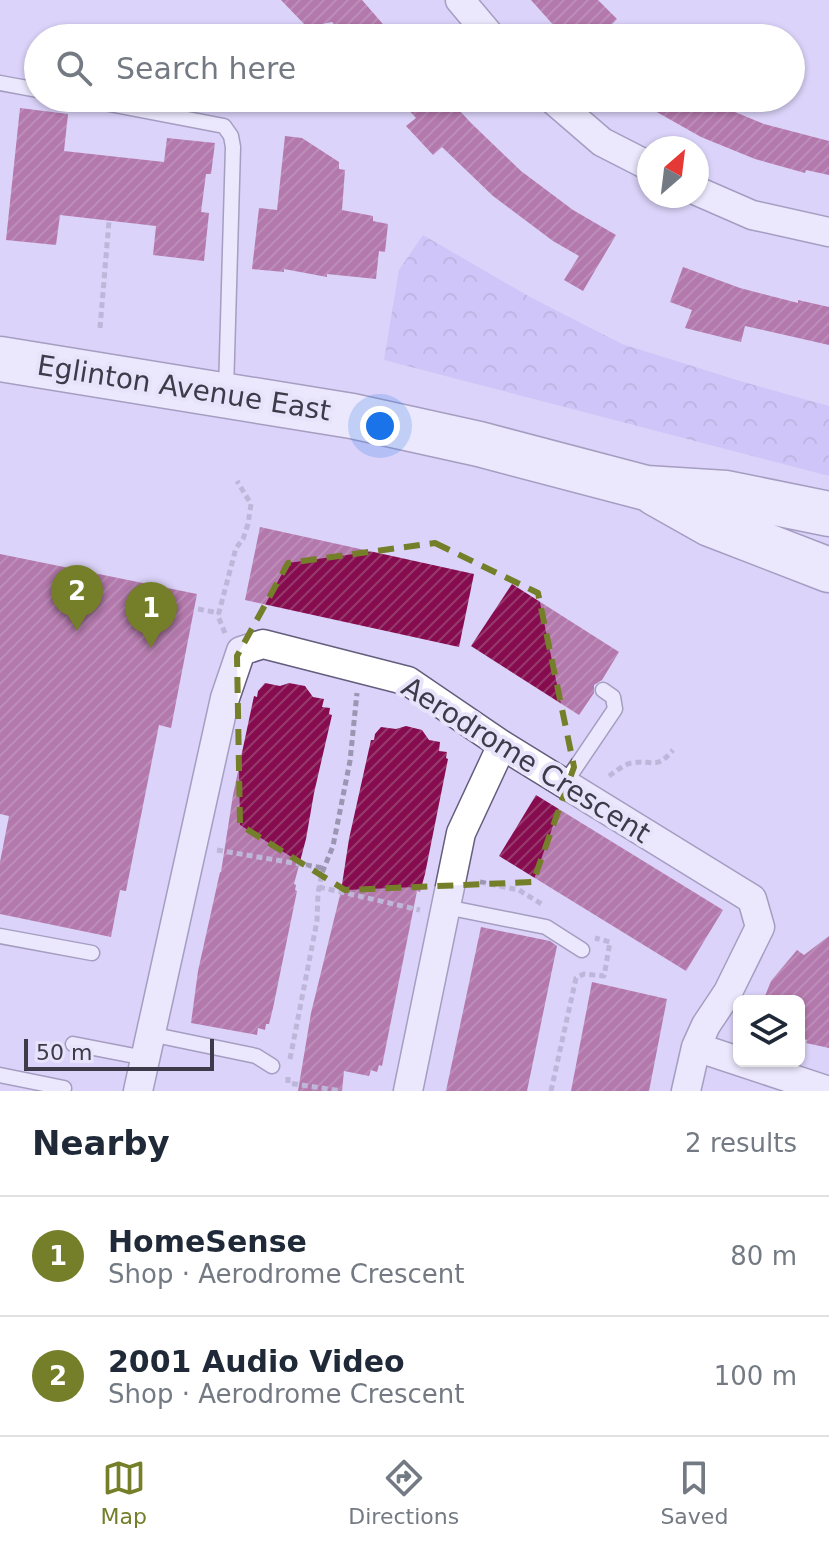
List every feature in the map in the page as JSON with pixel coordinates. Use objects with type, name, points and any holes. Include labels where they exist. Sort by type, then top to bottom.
[{"type":"main road","name":"Eglinton Avenue East","points":[[0,359],[352,416],[479,444],[646,488],[726,493],[829,514]]},
{"type":"main road","name":"Eglinton Avenue East","points":[[646,488],[710,524],[829,570]]},
{"type":"street","points":[[460,0],[480,24]]},
{"type":"street","points":[[567,112],[602,142],[637,160]]},
{"type":"street","points":[[709,196],[752,215],[829,232]]},
{"type":"street","points":[[138,1091],[225,698],[241,651],[263,644]]},
{"type":"street","name":"Aerodrome Crescent","points":[[263,644],[408,681],[502,745],[752,899],[760,927],[696,1047],[686,1091]]},
{"type":"street","points":[[408,1091],[461,833],[502,745]]},
{"type":"street","points":[[696,1047],[829,1091]]},
{"type":"lane","points":[[0,83],[24,87]]},
{"type":"lane","points":[[151,112],[224,126],[231,136],[225,394]]},
{"type":"lane","points":[[565,783],[615,709],[613,697],[603,690]]},
{"type":"lane","points":[[445,911],[546,927],[582,950]]},
{"type":"lane","points":[[0,936],[92,953]]},
{"type":"lane","points":[[73,1044],[148,1046],[256,1056],[272,1066]]},
{"type":"lane","points":[[0,1075],[64,1088]]},
{"type":"path","points":[[100,328],[109,221]]},
{"type":"path","points":[[237,481],[251,504],[250,514],[243,539],[236,548],[218,616],[226,635],[263,644]]},
{"type":"path","points":[[198,609],[219,613]]},
{"type":"path","points":[[342,1091],[288,1083],[291,1046],[317,921],[319,887],[333,846],[350,761],[357,692]]},
{"type":"path","points":[[609,776],[631,763],[664,762],[673,750]]},
{"type":"path","points":[[193,845],[323,868]]},
{"type":"path","points":[[480,882],[519,890],[544,906]]},
{"type":"path","points":[[319,887],[445,911]]},
{"type":"path","points":[[551,1091],[576,978],[584,974],[604,976],[610,942],[594,937]]},
{"type":"highlighted area","points":[[435,543],[538,593],[574,767],[533,882],[345,890],[240,825],[237,656],[288,563]]},
{"type":"green space","points":[[423,235],[530,297],[622,344],[829,406],[829,476],[384,360],[399,270]]},
{"type":"building","points":[[281,0],[362,0],[383,24],[332,22],[304,24]]},
{"type":"building","points":[[531,0],[598,0],[617,19],[612,24],[552,24]]},
{"type":"building","points":[[20,108],[24,108],[24,112],[68,114],[64,151],[164,162],[167,138],[215,143],[211,174],[206,174],[201,212],[209,213],[204,261],[153,255],[156,226],[60,215],[56,245],[6,240]]},
{"type":"building","points":[[411,112],[461,112],[521,171],[573,210],[616,235],[583,291],[564,280],[579,256],[553,241],[493,196],[442,147],[433,155],[406,126],[416,118]]},
{"type":"building","points":[[657,112],[735,112],[764,124],[829,141],[829,175],[806,170],[805,173],[755,159],[709,140],[709,136],[699,136]]},
{"type":"building","points":[[285,136],[302,138],[339,162],[339,169],[345,170],[342,210],[373,216],[373,221],[388,224],[385,252],[379,251],[376,279],[327,274],[327,277],[284,269],[284,272],[252,269],[259,208],[277,210]]},
{"type":"building","points":[[683,267],[740,288],[798,303],[798,300],[829,307],[829,345],[745,326],[741,342],[685,328],[692,310],[670,302]]},
{"type":"building","points":[[260,527],[474,574],[459,647],[245,600]]},
{"type":"building","points":[[0,554],[197,594],[171,728],[159,725],[126,891],[120,890],[111,937],[0,914],[0,862],[9,816],[0,814]]},
{"type":"building","points":[[512,584],[619,652],[602,680],[594,685],[594,693],[579,715],[471,646]]},
{"type":"building","points":[[265,683],[305,686],[313,697],[324,699],[322,707],[330,708],[329,714],[332,715],[294,884],[297,891],[273,1008],[269,1024],[266,1024],[265,1030],[258,1028],[257,1035],[191,1023],[198,971],[221,872],[254,696],[257,697]]},
{"type":"building","points":[[406,726],[422,730],[429,740],[440,742],[439,751],[447,752],[448,759],[425,874],[420,892],[417,891],[382,1066],[379,1065],[377,1072],[371,1070],[369,1076],[344,1071],[342,1091],[298,1091],[311,1013],[341,891],[371,740],[381,727],[396,729]]},
{"type":"building","points":[[536,795],[723,910],[686,971],[499,856]]},
{"type":"building","points":[[481,927],[550,941],[557,946],[527,1091],[446,1091]]},
{"type":"building","points":[[829,936],[829,1048],[806,1043],[805,995],[765,995],[771,981],[797,950],[804,955]]},
{"type":"building","points":[[592,982],[667,999],[649,1091],[571,1091]]},
{"type":"place","name":"2001 Audio Video","points":[[77,631]]},
{"type":"place","name":"HomeSense","points":[[151,648]]}]
